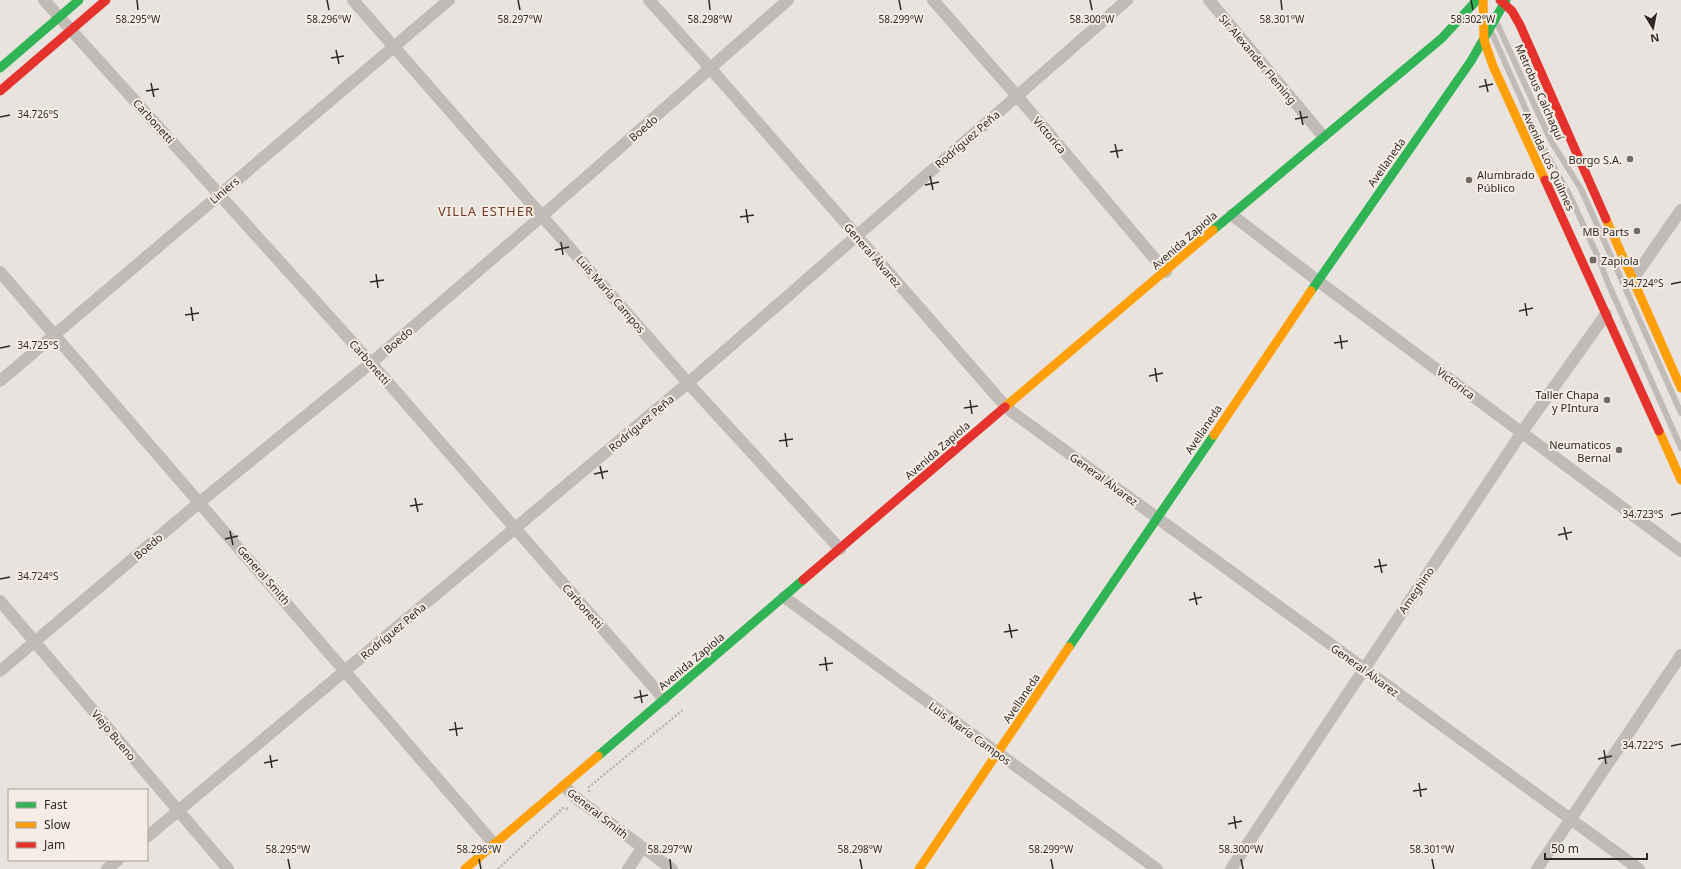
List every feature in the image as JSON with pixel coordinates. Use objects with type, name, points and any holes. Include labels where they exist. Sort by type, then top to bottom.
[{"type":"main road","points":[[0,68],[79,0]]},
{"type":"main road","points":[[0,91],[106,0]]},
{"type":"main road","name":"Avenida Zapiola","points":[[465,869],[1166,272],[1323,136],[1442,38],[1464,16],[1477,0]]},
{"type":"main road","points":[[1504,1],[1520,25],[1681,388]]},
{"type":"main road","name":"Avellaneda","points":[[920,869],[1318,281],[1472,61],[1490,29],[1494,16],[1504,1]]},
{"type":"main road","name":"Avenida Los Quilmes","points":[[1486,2],[1484,40],[1493,66],[1681,480]]},
{"type":"street","name":"Carbonetti","points":[[44,0],[372,363],[664,699]]},
{"type":"street","name":"Luis María Campos","points":[[353,0],[688,383],[840,549]]},
{"type":"street","name":"Liniers","points":[[0,381],[449,0]]},
{"type":"street","name":"General Álvarez","points":[[649,0],[1006,407],[1363,669],[1640,869]]},
{"type":"street","name":"Boedo","points":[[0,671],[200,502],[372,363],[711,69],[788,0]]},
{"type":"street","name":"Victorica","points":[[933,0],[1017,96],[1166,272]]},
{"type":"street","name":"Rodríguez Peña","points":[[148,835],[688,383],[1127,0]]},
{"type":"street","name":"Sir Alexander Fleming","points":[[1209,0],[1323,136]]},
{"type":"street","points":[[1633,279],[1681,210]]},
{"type":"street","name":"Victorica","points":[[1232,215],[1318,281],[1681,551]]},
{"type":"street","name":"General Smith","points":[[0,272],[346,670],[494,844]]},
{"type":"street","name":"Ameghino","points":[[1231,869],[1522,432],[1606,314]]},
{"type":"street","name":"Luis María Campos","points":[[784,597],[1157,869]]},
{"type":"street","name":"Viejo Bueno","points":[[0,601],[228,869]]},
{"type":"street","points":[[1537,869],[1681,655]]},
{"type":"street","name":"General Smith","points":[[564,786],[580,801],[672,869]]},
{"type":"street","points":[[628,869],[642,848]]},
{"type":"street","points":[[107,869],[117,861]]},
{"type":"lane","name":"Metrobus Calchaquí","points":[[1486,2],[1490,29],[1542,146],[1562,180],[1598,257],[1681,448]]},
{"type":"lane","name":"Metrobus Calchaquí","points":[[1494,16],[1553,146],[1581,189],[1680,410]]},
{"type":"lane","name":"Metrobus Calchaquí","points":[[1655,330],[1680,410]]},
{"type":"path","points":[[498,869],[563,808],[572,809],[589,793],[589,787],[684,709]]},
{"type":"traffic: fast","points":[[0,68],[79,0]]},
{"type":"traffic: fast","points":[[1213,230],[1442,38],[1477,0]]},
{"type":"traffic: fast","points":[[1311,291],[1471,61],[1506,0]]},
{"type":"traffic: fast","points":[[1069,647],[1214,435]]},
{"type":"traffic: fast","points":[[598,756],[803,580]]},
{"type":"traffic: slow","points":[[1483,0],[1484,40],[1493,66],[1545,180]]},
{"type":"traffic: slow","points":[[1606,219],[1681,388]]},
{"type":"traffic: slow","points":[[1005,407],[1213,230]]},
{"type":"traffic: slow","points":[[1214,435],[1311,291]]},
{"type":"traffic: slow","points":[[1659,431],[1681,480]]},
{"type":"traffic: slow","points":[[919,869],[1069,647]]},
{"type":"traffic: slow","points":[[465,869],[598,756]]},
{"type":"traffic: jam","points":[[0,91],[106,0]]},
{"type":"traffic: jam","points":[[1500,0],[1512,11],[1520,25],[1606,219]]},
{"type":"traffic: jam","points":[[1545,180],[1659,431]]},
{"type":"traffic: jam","points":[[803,580],[1005,407]]},
{"type":"place","name":"Borgo S.A.","points":[[1630,159]]},
{"type":"place","name":"Alumbrado Público","points":[[1469,180]]},
{"type":"place","name":"MB Parts","points":[[1637,231]]},
{"type":"place","name":"Zapiola","points":[[1593,260]]},
{"type":"place","name":"Taller Chapa y PIntura","points":[[1607,400]]},
{"type":"place","name":"Neumaticos Bernal","points":[[1619,450]]},
{"type":"district","name":"VILLA ESTHER","points":[[486,211]]}]
